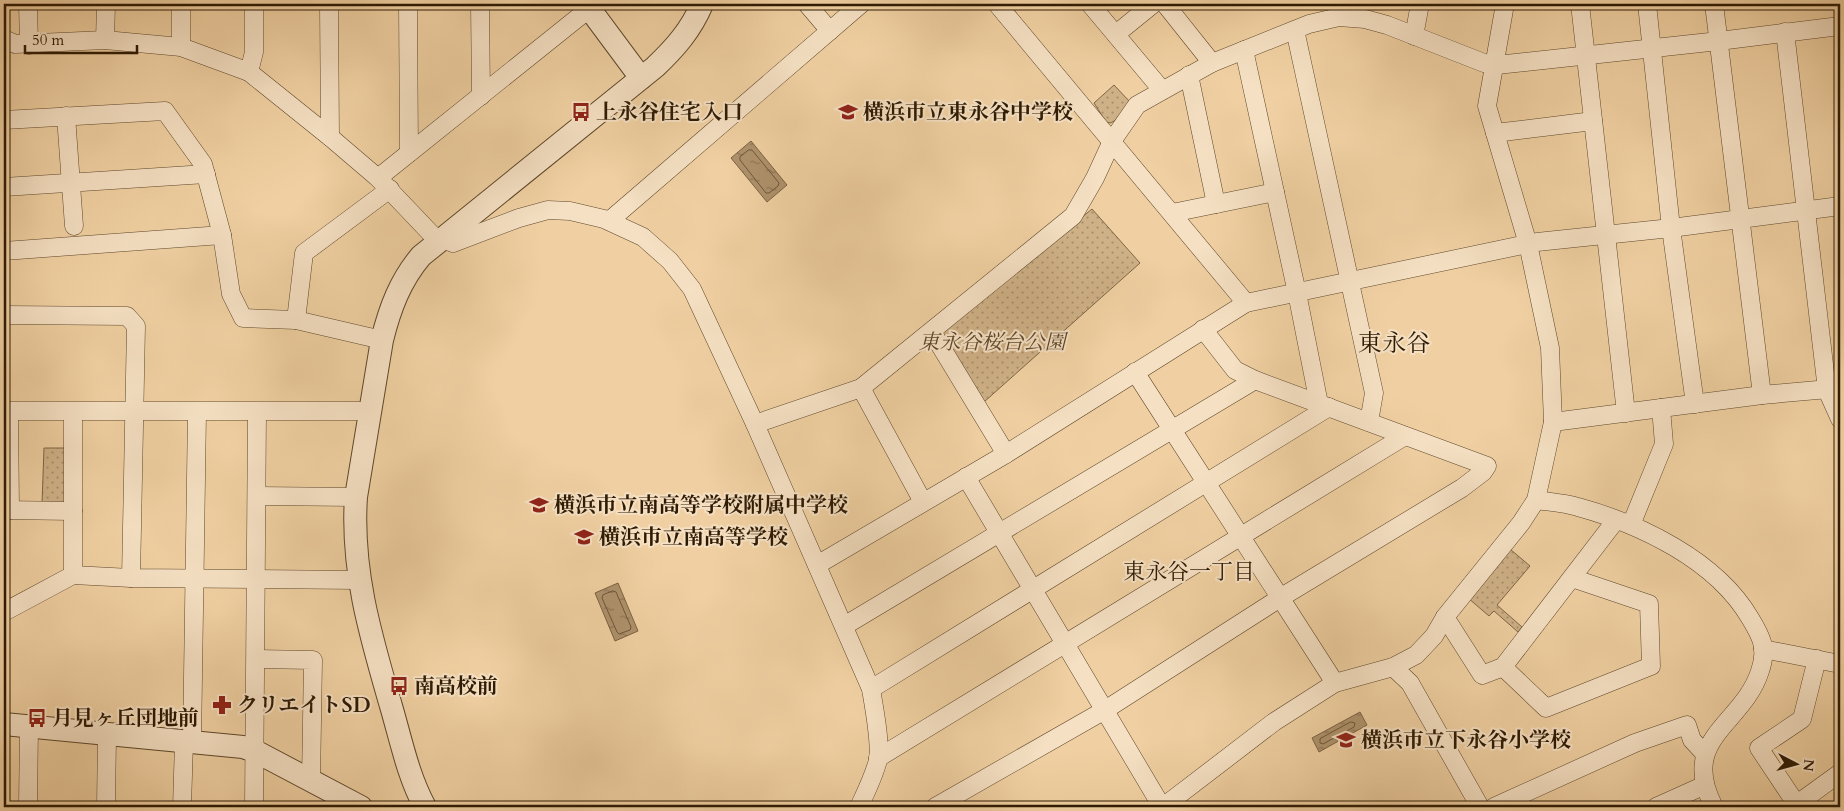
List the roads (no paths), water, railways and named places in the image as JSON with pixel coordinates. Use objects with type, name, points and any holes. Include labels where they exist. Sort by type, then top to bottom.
[{"type":"street","points":[[28,4],[29,44]]},
{"type":"street","points":[[105,40],[106,4]]},
{"type":"street","points":[[181,4],[181,47]]},
{"type":"street","points":[[249,72],[254,52],[254,4]]},
{"type":"street","points":[[329,4],[330,137]]},
{"type":"street","points":[[408,4],[409,154]]},
{"type":"street","points":[[480,4],[481,96]]},
{"type":"street","points":[[425,807],[408,767],[374,643],[359,580],[354,523],[356,497],[370,411],[388,315],[396,292],[407,272],[421,256],[641,78],[670,52],[686,35],[702,4]]},
{"type":"street","points":[[807,4],[830,31]]},
{"type":"street","points":[[609,221],[861,4]]},
{"type":"street","points":[[997,4],[1246,303]]},
{"type":"street","points":[[1090,4],[1162,90]]},
{"type":"street","points":[[1116,34],[1153,4]]},
{"type":"street","points":[[1165,4],[1212,63]]},
{"type":"street","points":[[1414,36],[1420,4]]},
{"type":"street","points":[[966,476],[1163,807],[1274,722],[1334,683],[1393,667],[1416,655],[1434,636],[1445,617],[1521,523],[1536,500],[1553,422],[1550,348],[1528,244],[1487,106],[1505,4]]},
{"type":"street","points":[[1580,4],[1626,413]]},
{"type":"street","points":[[1647,4],[1671,228],[1695,404]]},
{"type":"street","points":[[1714,4],[1762,396]]},
{"type":"street","points":[[296,320],[304,253],[384,184],[409,154],[588,6],[641,78]]},
{"type":"street","points":[[754,424],[861,388],[1073,216],[1095,178],[1112,141],[1137,106],[1212,63],[1309,24],[1339,17],[1364,19],[1484,63],[1494,64],[1719,41],[1840,26]]},
{"type":"street","points":[[1295,30],[1374,393],[1369,422]]},
{"type":"street","points":[[1785,32],[1806,210],[1840,419]]},
{"type":"street","points":[[4,39],[15,44],[105,40],[181,47],[249,72],[330,137],[384,184],[440,240],[454,243],[519,218],[548,210],[570,211],[609,221],[643,237],[670,261],[692,289],[871,689],[878,758],[868,788],[859,807]]},
{"type":"street","points":[[1244,50],[1297,293],[1324,406]]},
{"type":"street","points":[[1189,75],[1216,204]]},
{"type":"street","points":[[4,120],[165,111],[203,164],[222,235],[231,294],[243,318],[296,320],[382,340]]},
{"type":"street","points":[[66,116],[74,226]]},
{"type":"street","points":[[1495,133],[1593,121]]},
{"type":"street","points":[[4,187],[206,174]]},
{"type":"street","points":[[1172,213],[1275,192]]},
{"type":"street","points":[[817,565],[1006,454],[1246,303],[1528,244],[1840,206]]},
{"type":"street","points":[[4,251],[222,235]]},
{"type":"street","points":[[4,315],[127,316],[136,326],[131,578]]},
{"type":"street","points":[[935,807],[1104,710],[1280,598],[1462,488],[1483,472],[1487,466],[1255,380],[1235,370],[1203,329]]},
{"type":"street","points":[[932,332],[1006,454]]},
{"type":"street","points":[[1135,372],[1334,683]]},
{"type":"street","points":[[844,626],[1255,380]]},
{"type":"street","points":[[861,388],[923,502]]},
{"type":"street","points":[[1553,422],[1834,389]]},
{"type":"street","points":[[871,689],[1206,483],[1324,406]]},
{"type":"street","points":[[1445,617],[1482,675],[1503,667],[1572,578],[1623,523],[1664,444],[1661,408]]},
{"type":"street","points":[[73,511],[7,510],[6,412],[370,411]]},
{"type":"street","points":[[73,412],[73,574]]},
{"type":"street","points":[[182,807],[188,742],[195,578],[197,412]]},
{"type":"street","points":[[254,807],[257,412]]},
{"type":"street","points":[[878,758],[1405,436]]},
{"type":"street","points":[[257,496],[356,497]]},
{"type":"street","points":[[1536,500],[1577,506],[1623,523],[1691,558],[1724,584],[1744,608],[1762,638],[1763,650],[1760,671],[1748,694],[1716,736],[1705,754],[1703,772],[1706,792],[1714,807]]},
{"type":"street","points":[[4,612],[73,574],[131,578],[359,580]]},
{"type":"street","points":[[1503,667],[1546,708],[1651,666],[1648,604],[1572,578]]},
{"type":"street","points":[[1763,650],[1840,664]]},
{"type":"street","points":[[256,659],[313,660],[310,782]]},
{"type":"street","points":[[1817,659],[1802,719],[1759,748],[1795,806],[1840,773]]},
{"type":"street","points":[[1393,667],[1410,683],[1480,807]]},
{"type":"street","points":[[4,724],[243,748],[255,751],[310,782],[335,801],[361,807]]},
{"type":"street","points":[[1494,807],[1635,744],[1687,725],[1692,740],[1705,754]]},
{"type":"street","points":[[28,807],[29,727]]},
{"type":"street","points":[[106,807],[107,735]]},
{"type":"street","points":[[1656,807],[1705,785]]},
{"type":"water","points":[[751,141],[787,185],[767,202],[731,158]]},
{"type":"water","points":[[618,583],[638,631],[615,641],[595,593]]},
{"type":"water","points":[[1360,712],[1367,725],[1319,752],[1312,738]]},
{"type":"place","name":"上永谷住宅入口","points":[[581,112]]},
{"type":"place","name":"横浜市立東永谷中学校","points":[[848,112]]},
{"type":"place","name":"横浜市立南高等学校附属中学校","points":[[539,505]]},
{"type":"place","name":"横浜市立南高等学校","points":[[584,537]]},
{"type":"place","name":"南高校前","points":[[399,686]]},
{"type":"place","name":"クリエイトSD","points":[[222,705]]},
{"type":"place","name":"月見ヶ丘団地前","points":[[37,718]]},
{"type":"place","name":"横浜市立下永谷小学校","points":[[1346,740]]},
{"type":"district","name":"東永谷","points":[[1394,343]]},
{"type":"district","name":"東永谷一丁目","points":[[1189,571]]},
{"type":"park label","name":"東永谷桜台公園","points":[[992,342]]}]
